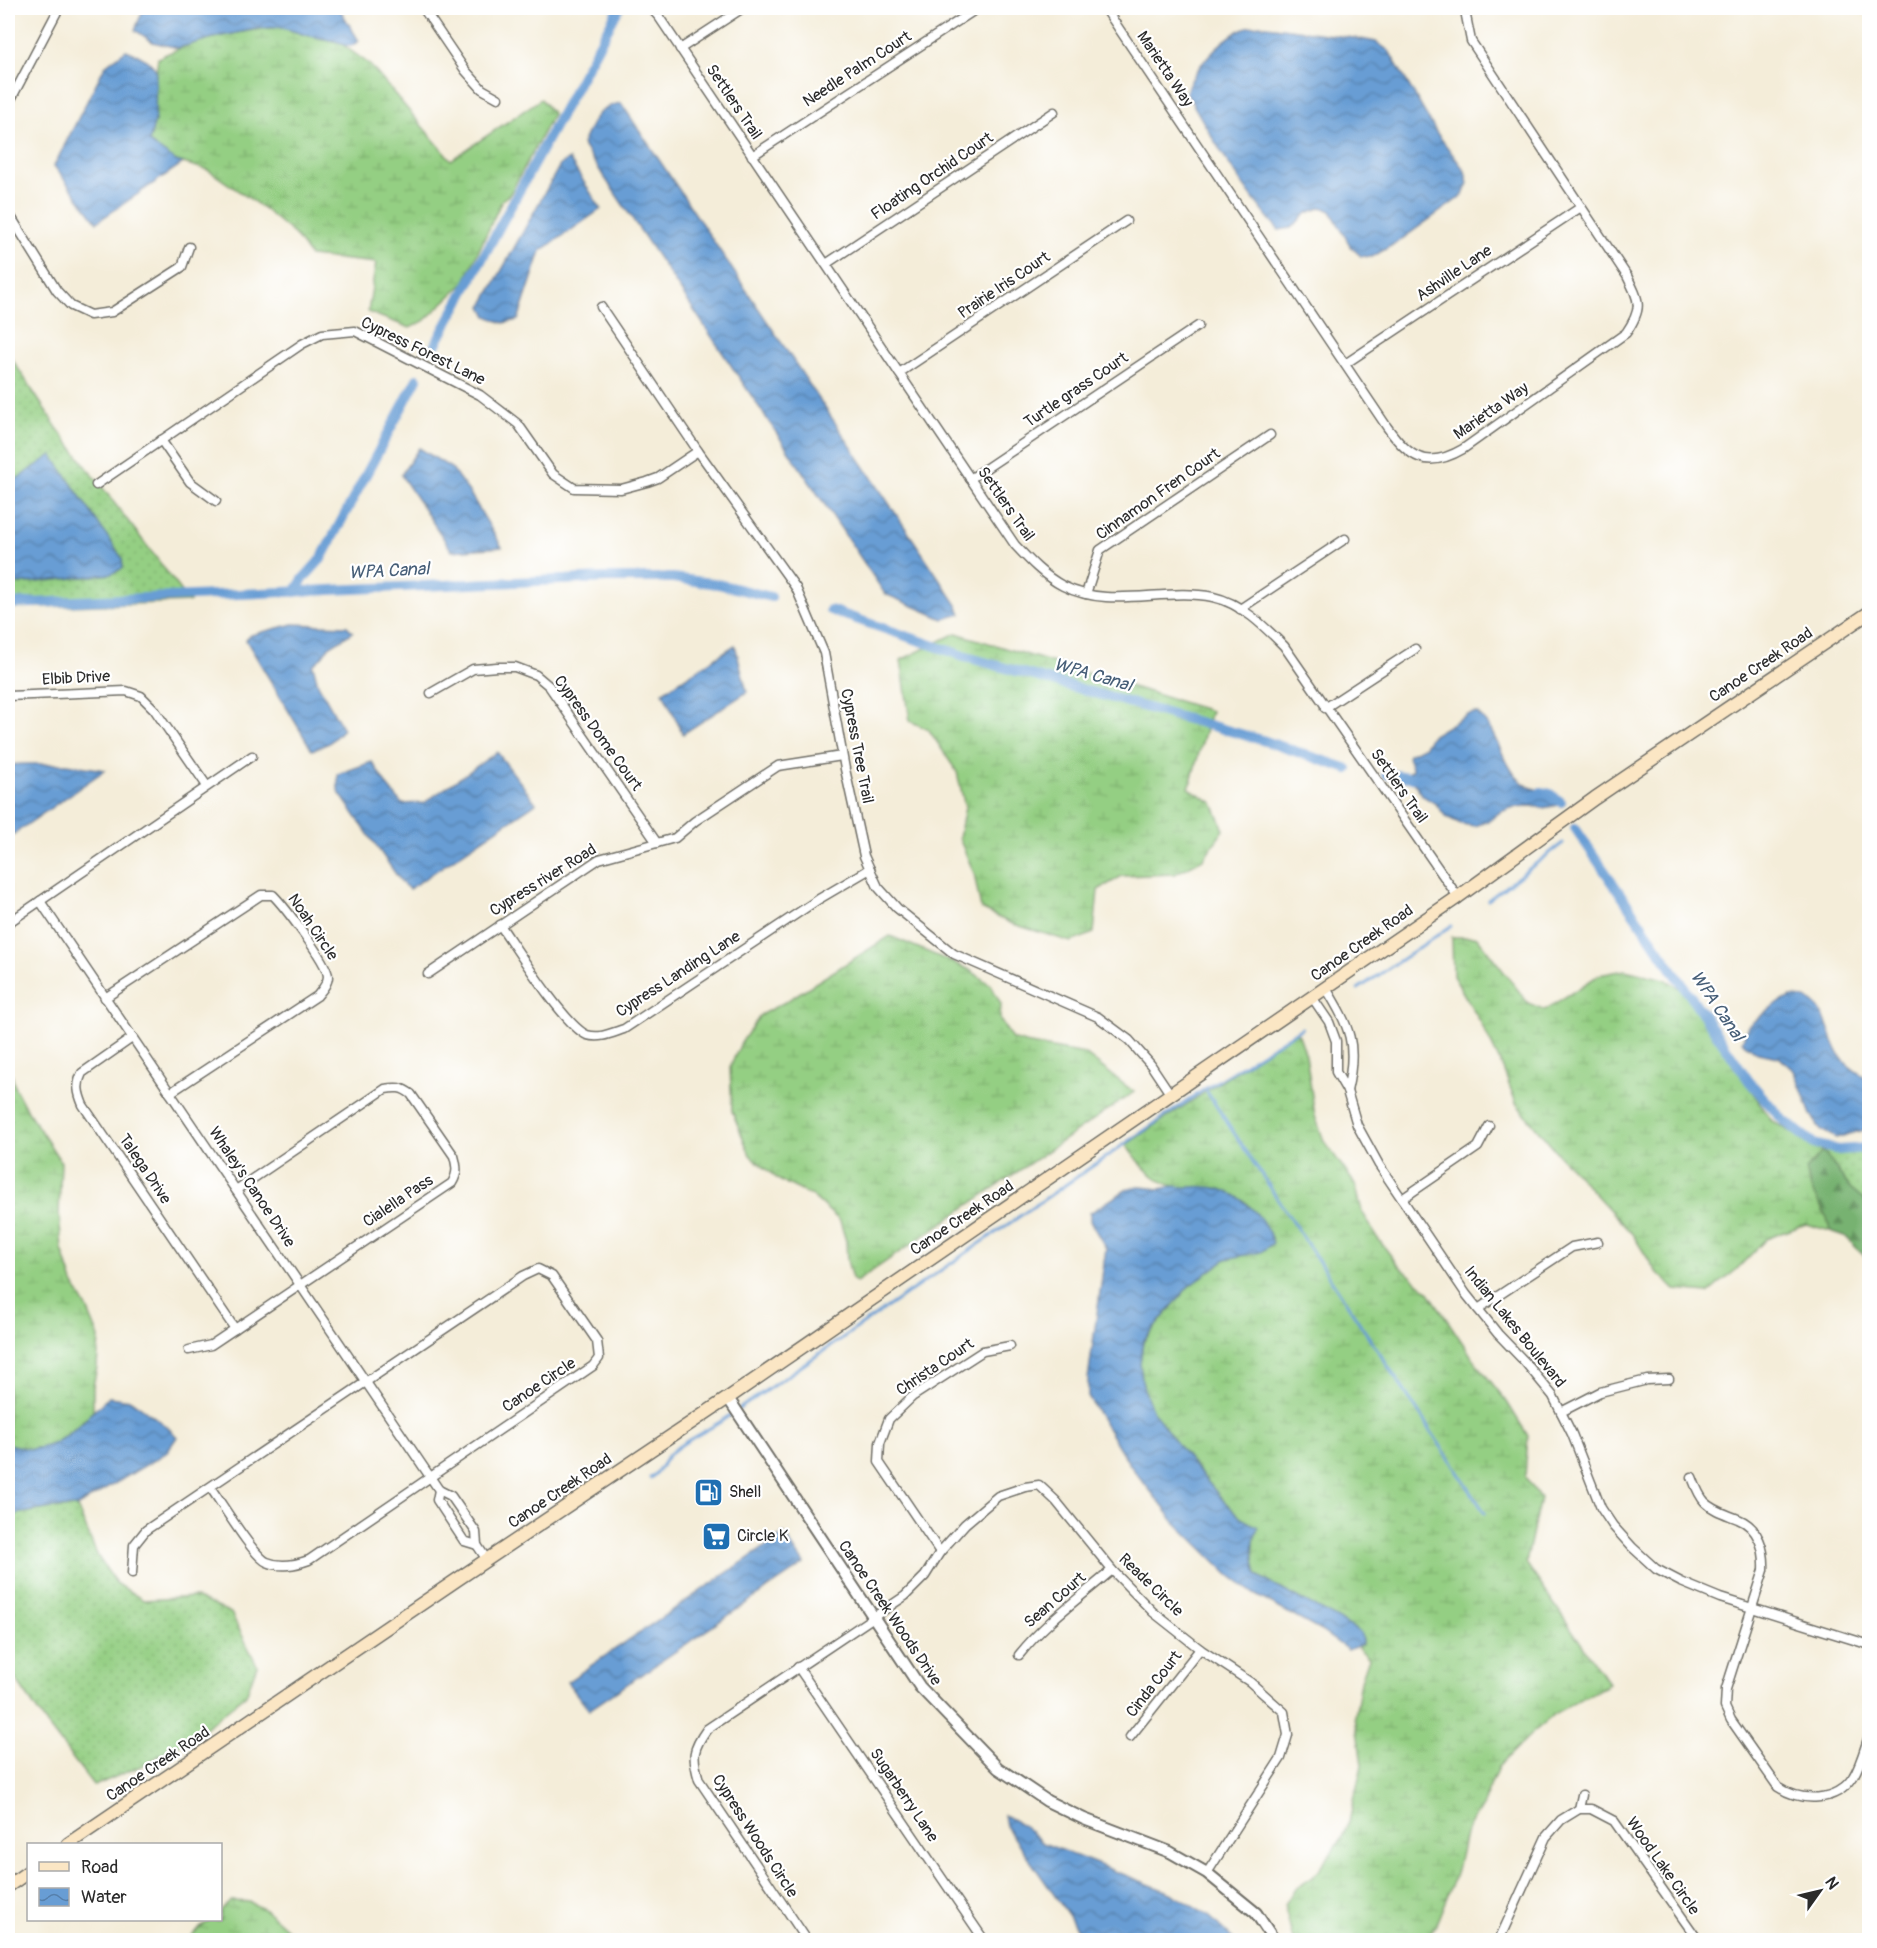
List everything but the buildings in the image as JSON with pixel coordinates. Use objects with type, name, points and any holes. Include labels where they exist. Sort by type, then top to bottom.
[{"type":"main road","name":"Canoe Creek Road","points":[[71,1843],[1171,1095],[1458,897],[1547,831],[1869,612]]},
{"type":"main road","points":[[8,1886],[27,1873]]},
{"type":"street","points":[[8,105],[59,8]]},
{"type":"street","points":[[423,8],[465,70],[482,89],[498,98]]},
{"type":"street","name":"Settlers Trail","points":[[651,8],[1015,544],[1038,569],[1063,586],[1086,594],[1115,598],[1188,594],[1215,597],[1240,609],[1261,623],[1284,646],[1458,897]]},
{"type":"street","points":[[680,50],[743,8]]},
{"type":"street","name":"Needle Palm Court","points":[[752,156],[978,8]]},
{"type":"street","name":"Marietta Way","points":[[1105,8],[1400,445],[1416,457],[1428,460],[1448,458],[1463,449],[1626,333],[1637,317],[1637,298],[1627,276],[1471,41],[1466,8]]},
{"type":"street","name":"Floating Orchid Court","points":[[826,264],[1054,112]]},
{"type":"street","name":"Ashville Lane","points":[[1345,364],[1581,207]]},
{"type":"street","points":[[8,213],[57,291],[71,306],[90,315],[112,312],[182,267],[189,247]]},
{"type":"street","name":"Prairie Iris Court","points":[[899,373],[1126,221]]},
{"type":"street","name":"Cypress Tree Trail","points":[[601,307],[698,451],[796,588],[824,654],[842,756],[864,856],[878,887],[897,908],[954,954],[1098,1017],[1129,1040],[1171,1095]]},
{"type":"street","name":"Turtle grass Court","points":[[970,478],[1198,327]]},
{"type":"street","name":"Cypress Forest Lane","points":[[96,484],[302,344],[322,334],[355,331],[480,395],[518,424],[553,474],[574,488],[621,489],[647,482],[658,478],[698,451]]},
{"type":"street","name":"Cinnamon Fren Court","points":[[1086,594],[1100,550],[1270,435]]},
{"type":"street","points":[[161,440],[189,482],[216,501]]},
{"type":"street","points":[[1240,609],[1345,539]]},
{"type":"street","points":[[1325,708],[1415,649]]},
{"type":"street","name":"Cypress Dome Court","points":[[431,693],[473,669],[515,667],[536,675],[549,686],[657,843]]},
{"type":"street","name":"Elbib Drive","points":[[8,696],[126,691],[141,696],[154,708],[207,786]]},
{"type":"street","points":[[8,923],[252,756]]},
{"type":"street","name":"Cypress river Road","points":[[428,974],[599,859],[675,838],[695,821],[778,766],[842,756]]},
{"type":"street","name":"Cypress Landing Lane","points":[[500,925],[559,1008],[577,1029],[589,1035],[604,1036],[624,1029],[819,899],[870,869]]},
{"type":"street","name":"Noah Circle","points":[[105,998],[252,899],[261,895],[273,895],[282,904],[323,964],[328,976],[324,987],[317,996],[170,1093]]},
{"type":"street","name":"Whaley's Canoe Drive","points":[[40,902],[430,1477],[439,1490],[451,1496],[476,1532],[477,1545],[487,1560]]},
{"type":"street","name":"Indian Lakes Boulevard","points":[[1326,988],[1350,1034],[1353,1051],[1352,1071],[1347,1091]]},
{"type":"street","name":"Indian Lakes Boulevard","points":[[1312,998],[1329,1022],[1336,1041],[1336,1072],[1347,1091],[1357,1125],[1379,1165],[1466,1294],[1553,1396],[1572,1434],[1601,1508],[1613,1526],[1656,1569],[1681,1582],[1720,1598],[1869,1644]]},
{"type":"street","name":"Talega Drive","points":[[132,1038],[82,1073],[77,1093],[235,1329]]},
{"type":"street","name":"Cialella Pass","points":[[189,1350],[211,1345],[452,1183],[457,1167],[454,1156],[411,1094],[403,1088],[385,1089],[236,1190]]},
{"type":"street","points":[[1402,1199],[1478,1147],[1488,1126]]},
{"type":"street","points":[[1478,1309],[1572,1247],[1599,1242]]},
{"type":"street","name":"Canoe Circle","points":[[132,1573],[134,1545],[146,1530],[523,1276],[538,1269],[552,1276],[597,1341],[599,1358],[593,1366],[309,1560],[295,1565],[266,1562],[256,1552],[210,1487]]},
{"type":"street","name":"Christa Court","points":[[940,1552],[879,1462],[880,1443],[889,1419],[912,1397],[983,1351],[1010,1346]]},
{"type":"street","points":[[1561,1412],[1600,1392],[1647,1380],[1669,1379]]},
{"type":"street","name":"Canoe Creek Woods Drive","points":[[728,1398],[920,1687],[998,1768],[1047,1801],[1084,1819],[1170,1852],[1207,1873],[1256,1913],[1274,1941]]},
{"type":"street","points":[[1692,1477],[1703,1500],[1713,1509],[1741,1520],[1752,1528],[1765,1554],[1764,1570],[1726,1689],[1725,1707],[1731,1720],[1778,1787],[1788,1793],[1812,1799],[1834,1794],[1854,1776],[1869,1733]]},
{"type":"street","name":"Reade Circle","points":[[874,1619],[905,1596],[925,1576],[940,1552],[965,1524],[998,1496],[1039,1485],[1056,1501],[1112,1570],[1153,1612],[1200,1649],[1250,1682],[1284,1712],[1288,1735],[1281,1758],[1207,1873]]},
{"type":"street","name":"Whaley's Canoe Drive","points":[[439,1490],[437,1500],[464,1541],[477,1545]]},
{"type":"street","name":"Sean Court","points":[[1019,1655],[1048,1625],[1112,1570]]},
{"type":"street","name":"Cypress Woods Circle","points":[[807,1941],[699,1780],[693,1760],[697,1743],[707,1729],[874,1619]]},
{"type":"street","name":"Cinda Court","points":[[1130,1737],[1200,1649]]},
{"type":"street","name":"Sugarberry Lane","points":[[798,1667],[984,1941]]},
{"type":"street","points":[[1499,1941],[1546,1837],[1560,1820],[1579,1809],[1582,1795]]},
{"type":"street","name":"Wood Lake Circle","points":[[1579,1809],[1591,1809],[1614,1821],[1698,1941]]},
{"type":"street","points":[[1864,1941],[1869,1937]]},
{"type":"green space","points":[[280,27],[339,42],[369,64],[451,160],[541,99],[553,114],[510,194],[502,200],[464,283],[424,321],[410,328],[368,312],[376,263],[310,256],[295,235],[263,208],[208,170],[176,161],[149,142],[155,121],[155,78],[158,58],[172,51],[218,37]]},
{"type":"green space","points":[[8,353],[57,428],[190,602],[8,608],[8,585],[111,574],[123,568],[52,456],[8,485]]},
{"type":"green space","points":[[956,633],[1211,711],[1189,788],[1213,803],[1224,830],[1203,859],[1175,874],[1122,876],[1098,890],[1094,933],[1071,942],[1010,923],[981,909],[974,873],[959,838],[965,807],[957,772],[929,730],[910,721],[901,660]]},
{"type":"green space","points":[[890,936],[968,969],[991,985],[1001,1004],[1000,1020],[1012,1039],[1085,1054],[1134,1092],[856,1282],[852,1279],[847,1260],[846,1241],[840,1221],[812,1196],[779,1180],[750,1155],[732,1111],[730,1067],[741,1043],[760,1015],[785,1002]]},
{"type":"green space","points":[[1452,937],[1477,937],[1528,1003],[1545,1010],[1599,975],[1625,970],[1665,979],[1684,991],[1772,1121],[1823,1151],[1806,1170],[1811,1189],[1827,1218],[1830,1231],[1806,1224],[1766,1239],[1736,1270],[1708,1293],[1675,1290],[1655,1270],[1633,1235],[1558,1154],[1516,1103],[1502,1066],[1480,1021],[1453,976]]},
{"type":"green space","points":[[1295,1032],[1299,1035],[1306,1055],[1315,1116],[1324,1141],[1355,1184],[1362,1211],[1376,1236],[1398,1265],[1428,1291],[1476,1363],[1507,1402],[1528,1436],[1525,1477],[1540,1498],[1526,1563],[1609,1684],[1557,1712],[1498,1767],[1483,1804],[1465,1834],[1456,1874],[1436,1924],[1426,1940],[1293,1940],[1284,1904],[1295,1889],[1313,1877],[1339,1843],[1349,1822],[1362,1765],[1355,1716],[1361,1681],[1369,1658],[1357,1647],[1362,1644],[1361,1633],[1257,1575],[1254,1539],[1257,1527],[1241,1518],[1190,1461],[1151,1410],[1143,1386],[1140,1364],[1143,1342],[1188,1287],[1226,1259],[1241,1255],[1248,1204],[1220,1189],[1183,1188],[1165,1183],[1143,1167],[1126,1145]]},
{"type":"green space","points":[[12,1075],[15,1088],[25,1107],[61,1162],[59,1213],[62,1249],[73,1283],[99,1337],[93,1386],[93,1411],[57,1441],[30,1449],[8,1444],[8,1076],[10,1078]]},
{"type":"green space","points":[[1869,1149],[1869,1204],[1850,1188],[1823,1151]]},
{"type":"green space","points":[[1823,1151],[1850,1188],[1869,1204],[1869,1261],[1845,1236],[1830,1231],[1827,1218],[1811,1189],[1806,1170]]},
{"type":"green space","points":[[77,1507],[98,1557],[116,1583],[143,1600],[195,1597],[231,1613],[257,1665],[246,1695],[196,1735],[141,1766],[94,1786],[47,1725],[8,1668],[8,1524],[17,1514],[52,1508]]},
{"type":"green space","points":[[231,1901],[250,1902],[267,1911],[299,1940],[188,1940],[209,1921],[222,1921],[222,1909]]},
{"type":"water","points":[[144,8],[339,8],[359,41],[351,46],[344,45],[280,27],[256,29],[178,48],[153,42],[135,30]]},
{"type":"water","points":[[1260,25],[1376,42],[1389,51],[1436,132],[1465,171],[1468,183],[1463,195],[1399,241],[1372,257],[1361,256],[1351,247],[1331,211],[1322,207],[1307,213],[1291,228],[1279,230],[1217,146],[1186,92],[1195,73],[1216,48],[1242,29]]},
{"type":"water","points":[[126,50],[147,60],[156,70],[155,121],[149,142],[176,161],[183,163],[97,222],[54,166],[105,66]]},
{"type":"water","points":[[621,103],[961,614],[943,619],[885,594],[582,144],[600,112]]},
{"type":"water","points":[[569,159],[601,209],[541,251],[518,320],[503,323],[487,316],[482,306],[560,165]]},
{"type":"water","points":[[419,448],[451,468],[469,492],[502,547],[452,551],[401,475]]},
{"type":"water","points":[[52,455],[122,558],[123,568],[111,574],[8,585],[8,485]]},
{"type":"water","points":[[293,624],[347,626],[353,632],[329,647],[313,665],[318,684],[343,729],[329,743],[312,750],[246,640],[251,635]]},
{"type":"water","points":[[735,645],[747,692],[683,734],[663,692]]},
{"type":"water","points":[[1477,713],[1487,724],[1517,777],[1525,785],[1548,790],[1559,805],[1543,808],[1514,807],[1475,826],[1461,824],[1446,817],[1436,804],[1423,796],[1408,773],[1413,770],[1409,754],[1425,746],[1431,736],[1468,714]]},
{"type":"water","points":[[497,752],[536,803],[409,889],[402,883],[338,791],[338,774],[372,762],[402,804],[424,803]]},
{"type":"water","points":[[67,764],[105,770],[8,838],[8,765]]},
{"type":"water","points":[[1791,997],[1804,998],[1813,1003],[1825,1020],[1843,1060],[1869,1080],[1870,1127],[1867,1129],[1836,1138],[1821,1130],[1811,1115],[1795,1072],[1779,1057],[1758,1053],[1742,1042],[1748,1026],[1775,1005]]},
{"type":"water","points":[[1175,1186],[1205,1187],[1230,1193],[1257,1214],[1273,1243],[1261,1252],[1226,1259],[1188,1287],[1143,1341],[1140,1364],[1143,1386],[1152,1410],[1190,1461],[1241,1518],[1258,1527],[1253,1551],[1257,1575],[1361,1633],[1362,1644],[1348,1650],[1321,1631],[1254,1594],[1229,1575],[1174,1521],[1130,1465],[1088,1397],[1088,1379],[1106,1248],[1090,1221],[1090,1213],[1129,1188],[1160,1189]]},
{"type":"water","points":[[109,1397],[131,1400],[168,1427],[177,1437],[166,1453],[76,1507],[52,1508],[17,1514],[8,1524],[8,1444],[31,1449],[54,1443],[74,1430]]},
{"type":"water","points":[[784,1534],[804,1564],[589,1710],[567,1682]]},
{"type":"water","points":[[1004,1815],[1024,1826],[1043,1843],[1171,1893],[1210,1917],[1234,1940],[1083,1940],[1069,1916],[1006,1826]]},
{"type":"waterway","points":[[433,349],[619,8]]},
{"type":"waterway","points":[[295,592],[321,559],[417,379]]},
{"type":"waterway","name":"WPA Canal","points":[[8,604],[606,578],[673,578],[718,584],[771,597]]},
{"type":"waterway","name":"WPA Canal","points":[[830,610],[970,658],[1262,740],[1348,769]]},
{"type":"waterway","name":"WPA Canal","points":[[1386,774],[1424,779]]},
{"type":"waterway","name":"WPA Canal","points":[[1541,792],[1550,794],[1561,802]]},
{"type":"waterway","name":"WPA Canal","points":[[1575,828],[1749,1081],[1782,1119],[1814,1144],[1838,1150],[1870,1148]]},
{"type":"waterway","points":[[1488,900],[1563,843]]},
{"type":"waterway","points":[[1358,989],[1451,926]]},
{"type":"waterway","points":[[1302,1028],[1205,1089],[1485,1513]]},
{"type":"waterway","points":[[650,1478],[659,1470],[668,1456],[679,1447],[720,1422],[1205,1089]]},
{"type":"place","name":"Shell","points":[[708,1492]]},
{"type":"place","name":"Circle K","points":[[716,1536]]}]
